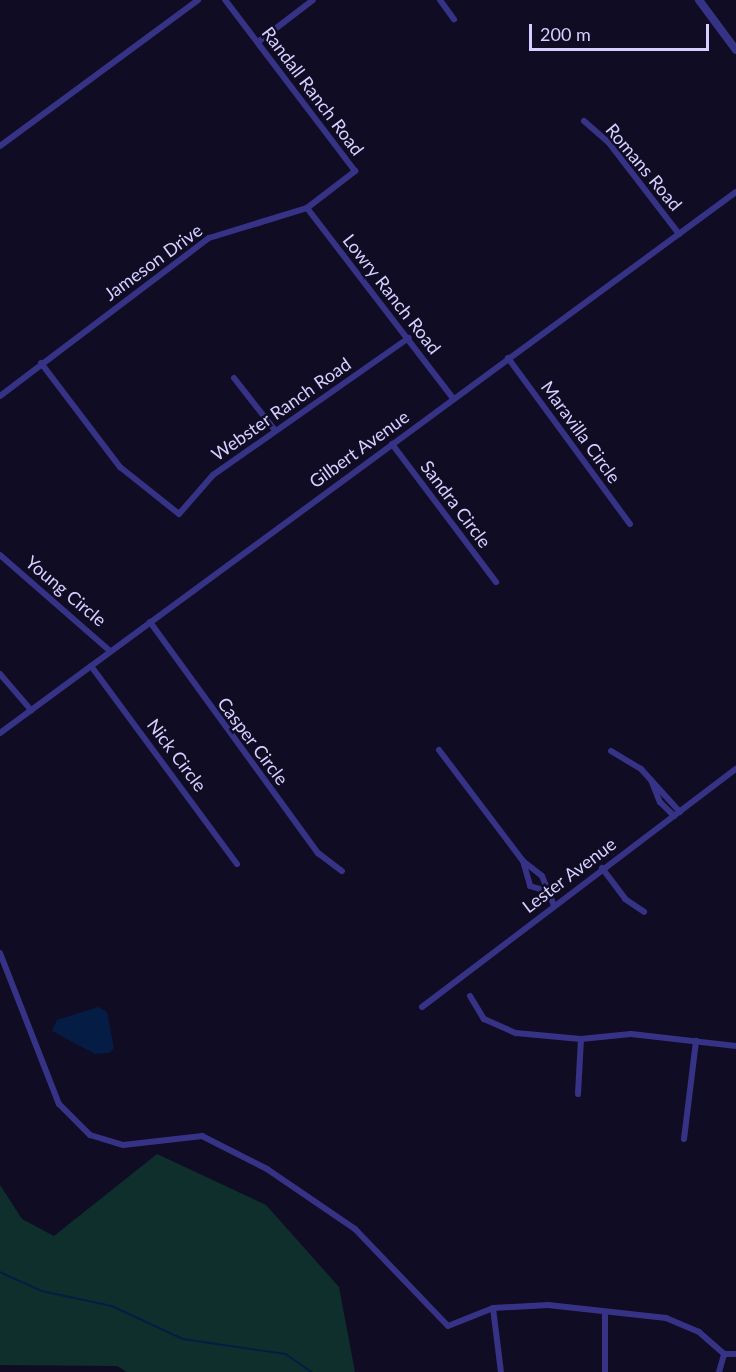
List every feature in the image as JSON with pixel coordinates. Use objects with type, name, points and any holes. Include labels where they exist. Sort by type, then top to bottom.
[{"type":"street","points":[[0,146],[198,0]]},
{"type":"street","name":"Randall Ranch Road","points":[[225,0],[354,171]]},
{"type":"street","points":[[258,42],[313,0]]},
{"type":"street","points":[[440,0],[454,19]]},
{"type":"street","points":[[699,0],[736,50]]},
{"type":"street","name":"Romans Road","points":[[584,121],[609,143],[679,234]]},
{"type":"street","name":"Jameson Drive","points":[[0,396],[40,363],[209,238],[307,208],[354,171]]},
{"type":"street","name":"Gilbert Avenue","points":[[0,733],[736,192]]},
{"type":"street","name":"Lowry Ranch Road","points":[[307,208],[453,398]]},
{"type":"street","name":"Webster Ranch Road","points":[[40,363],[120,467],[179,514],[213,475],[274,429],[409,338]]},
{"type":"street","name":"Maravilla Circle","points":[[508,358],[630,524]]},
{"type":"street","points":[[234,378],[274,429]]},
{"type":"street","name":"Sandra Circle","points":[[392,444],[496,582]]},
{"type":"street","name":"Young Circle","points":[[0,555],[110,651]]},
{"type":"street","name":"Casper Circle","points":[[150,622],[313,846],[342,870]]},
{"type":"street","name":"Nick Circle","points":[[91,666],[237,864]]},
{"type":"street","points":[[0,674],[31,710]]},
{"type":"street","points":[[439,750],[523,861],[542,876],[543,890],[554,905]]},
{"type":"street","points":[[611,751],[651,780],[677,814]]},
{"type":"street","name":"Lester Avenue","points":[[422,1007],[602,868],[736,769]]},
{"type":"street","points":[[651,780],[660,802],[677,814]]},
{"type":"street","points":[[523,861],[530,886],[543,890]]},
{"type":"street","points":[[602,868],[644,912]]},
{"type":"street","points":[[0,953],[59,1104],[80,1128],[123,1145],[202,1136],[267,1169],[355,1229],[448,1326],[493,1308],[548,1305],[605,1314],[666,1318],[699,1332],[724,1354],[736,1354]]},
{"type":"street","points":[[470,996],[484,1019],[500,1028],[581,1039],[631,1035],[736,1046]]},
{"type":"street","points":[[578,1094],[581,1039]]},
{"type":"street","points":[[684,1139],[696,1041]]},
{"type":"street","points":[[493,1308],[501,1372]]},
{"type":"street","points":[[605,1314],[605,1372]]},
{"type":"street","points":[[719,1372],[724,1354]]},
{"type":"green space","points":[[157,1154],[266,1205],[339,1287],[355,1372],[127,1372],[117,1366],[0,1365],[0,1185],[22,1219],[54,1236]]},
{"type":"water","points":[[98,1007],[107,1012],[114,1048],[109,1053],[95,1054],[52,1031],[57,1020]]},
{"type":"waterway","points":[[0,1272],[42,1291],[112,1306],[183,1339],[286,1354],[312,1372]]}]
